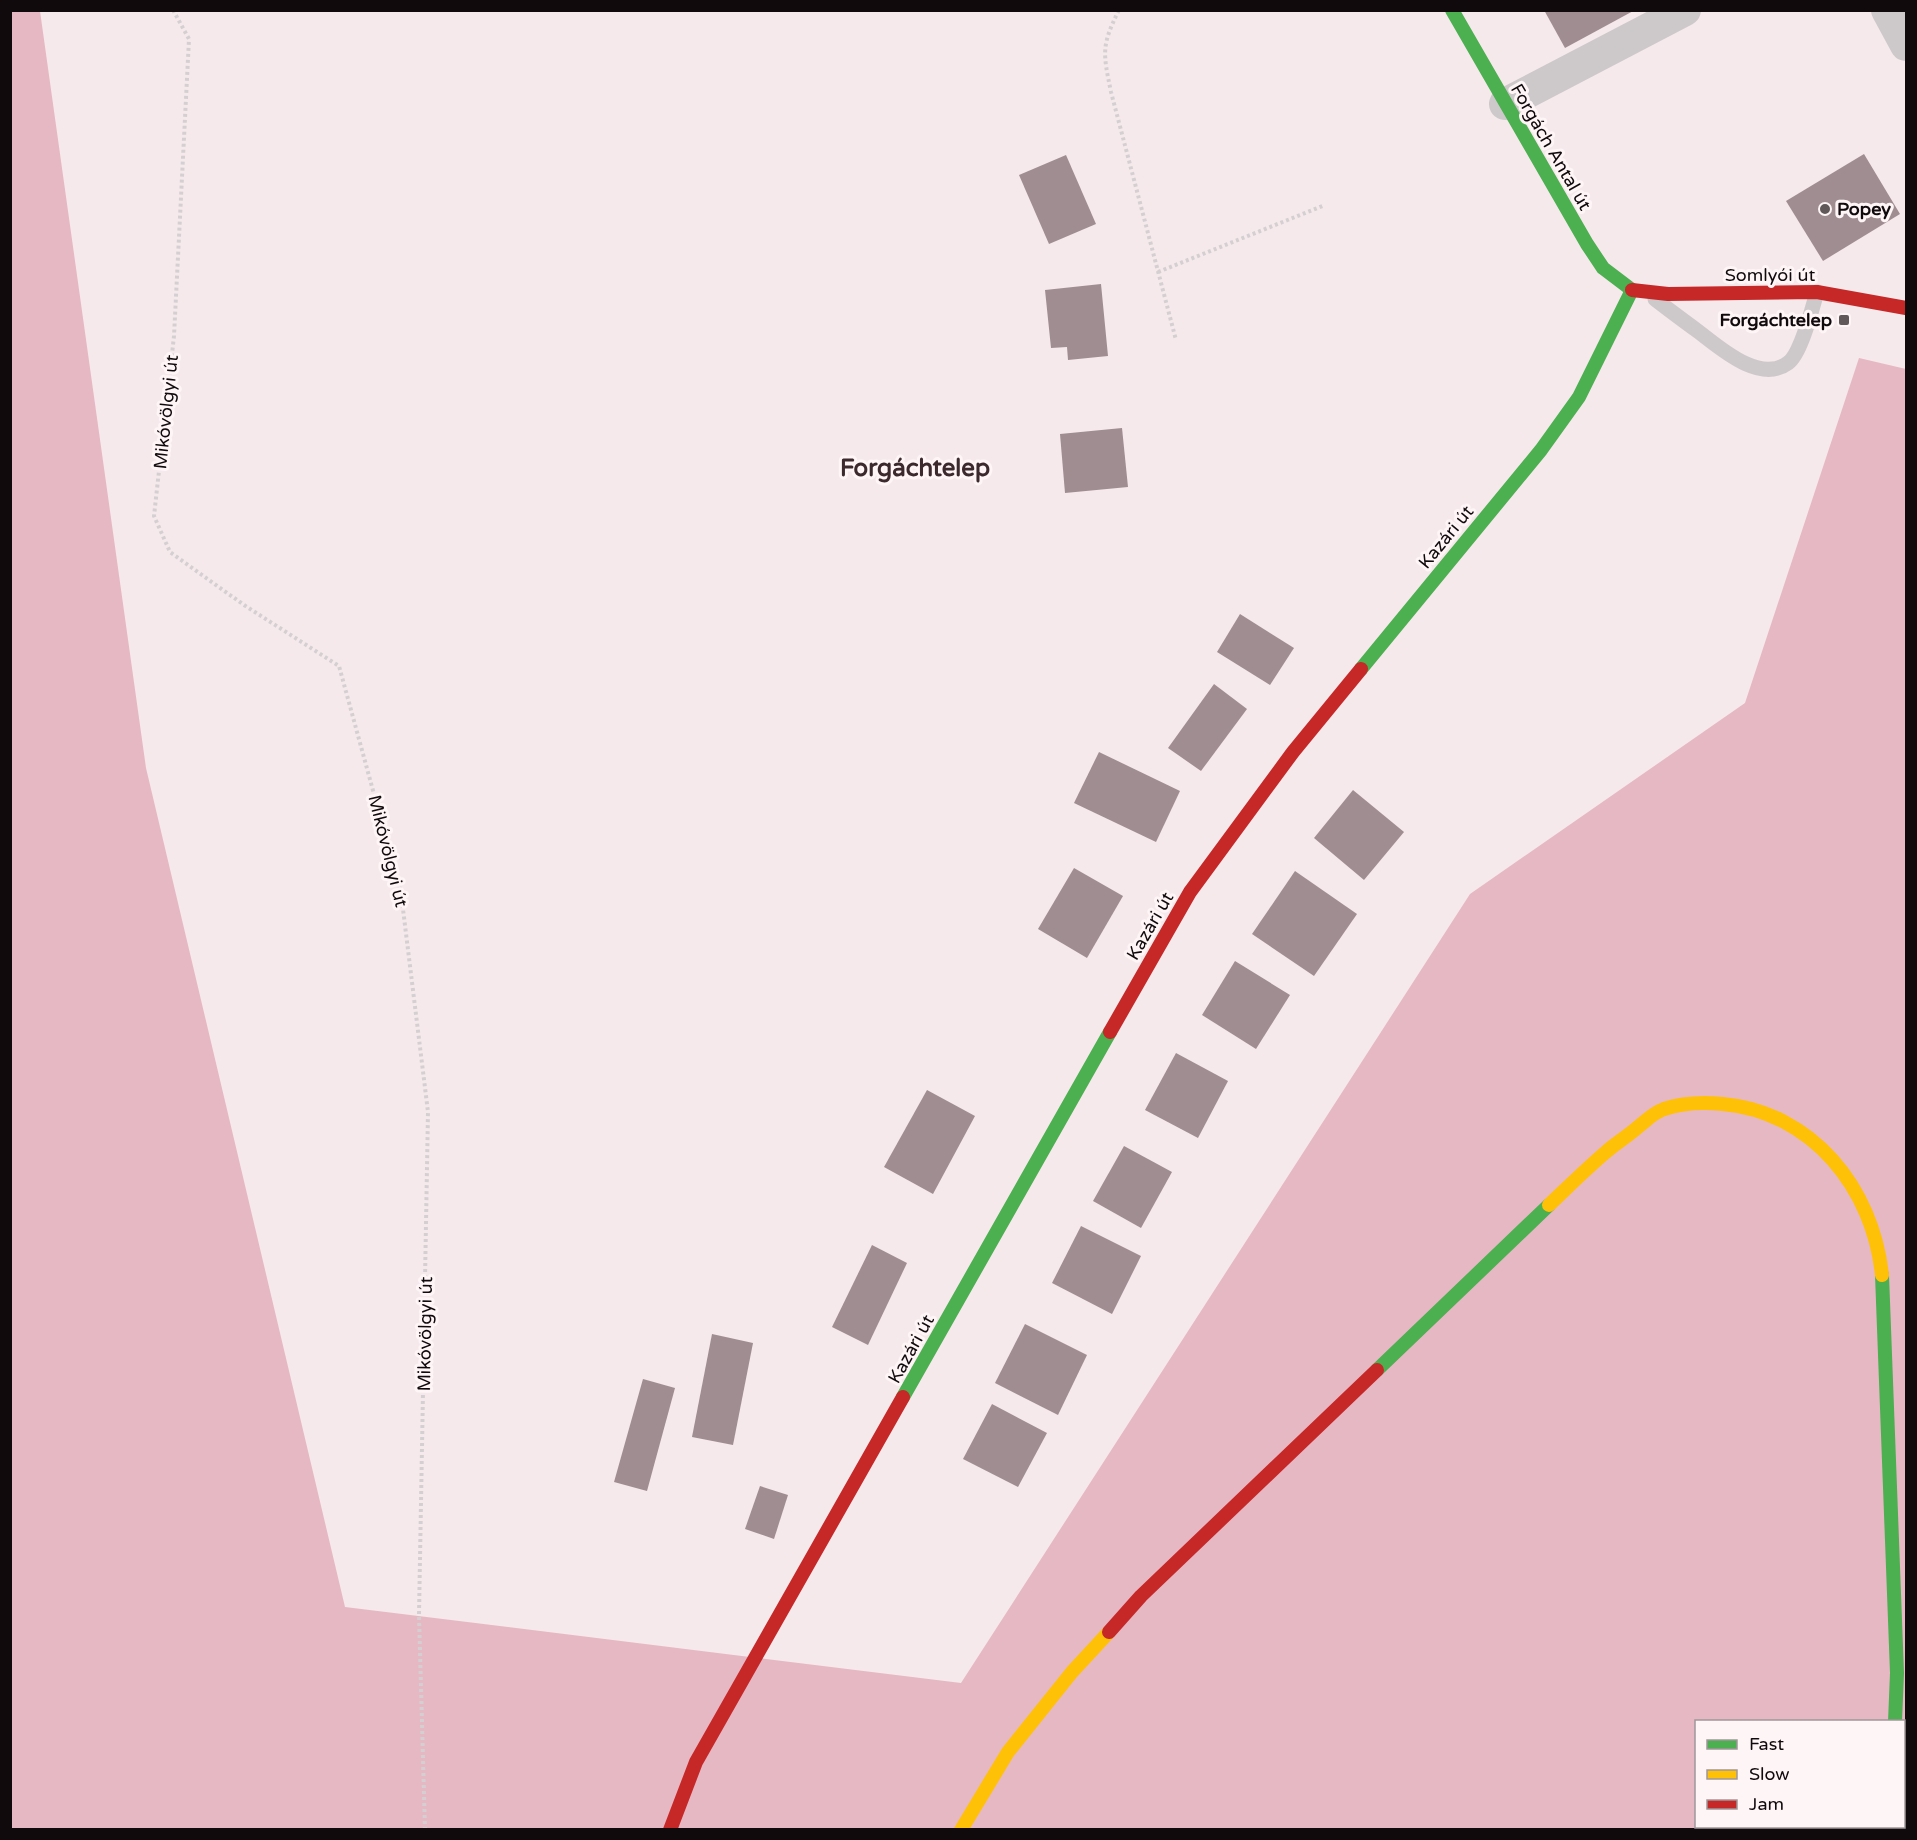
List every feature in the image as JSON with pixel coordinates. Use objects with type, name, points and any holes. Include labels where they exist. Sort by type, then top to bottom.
[{"type":"street","name":"Forgách Antal út","points":[[1452,10],[1587,244],[1603,268],[1638,291]]},
{"type":"street","points":[[1505,104],[1685,10]]},
{"type":"street","points":[[1887,10],[1906,45]]},
{"type":"street","name":"Somlyói út","points":[[1638,291],[1668,294],[1818,292],[1906,308]]},
{"type":"street","name":"Kazári út","points":[[670,1830],[696,1762],[1190,892],[1293,752],[1540,450],[1579,397],[1638,291]]},
{"type":"street","points":[[961,1830],[1008,1752],[1072,1672],[1141,1596],[1585,1170],[1656,1113],[1694,1103],[1733,1103],[1773,1113],[1800,1129],[1828,1154],[1850,1182],[1872,1224],[1882,1272],[1897,1673],[1895,1720]]},
{"type":"lane","points":[[1638,291],[1736,359],[1755,368],[1775,370],[1789,363],[1800,345],[1818,292]]},
{"type":"path","name":"Mikóvölgyi út","points":[[173,10],[189,39],[174,336],[154,516],[170,552],[244,605],[339,666],[401,893],[428,1112],[419,1615],[425,1830]]},
{"type":"path","points":[[1119,10],[1109,31],[1103,55],[1176,340]]},
{"type":"path","points":[[1158,272],[1325,205]]},
{"type":"shaded area","points":[[11,11],[40,11],[146,768],[345,1607],[961,1683],[1470,894],[1745,703],[1859,358],[1906,369],[1906,1829],[11,1830]]},
{"type":"building","points":[[1544,10],[1635,10],[1565,48]]},
{"type":"building","points":[[1864,154],[1900,214],[1823,261],[1786,201]]},
{"type":"building","points":[[1066,155],[1096,224],[1049,244],[1019,175]]},
{"type":"building","points":[[1101,284],[1108,356],[1068,360],[1067,347],[1051,348],[1045,290]]},
{"type":"building","points":[[1122,428],[1128,487],[1065,493],[1060,434]]},
{"type":"building","points":[[1240,614],[1294,648],[1270,685],[1217,652]]},
{"type":"building","points":[[1214,684],[1247,709],[1201,771],[1168,748]]},
{"type":"building","points":[[1099,752],[1180,791],[1156,842],[1074,803]]},
{"type":"building","points":[[1353,790],[1404,832],[1364,880],[1314,838]]},
{"type":"building","points":[[1074,868],[1123,896],[1087,958],[1038,929]]},
{"type":"building","points":[[1295,871],[1357,914],[1314,976],[1252,934]]},
{"type":"building","points":[[1235,961],[1290,995],[1256,1049],[1202,1015]]},
{"type":"building","points":[[1176,1053],[1228,1081],[1198,1138],[1145,1110]]},
{"type":"building","points":[[927,1090],[975,1116],[933,1194],[884,1167]]},
{"type":"building","points":[[1124,1146],[1172,1172],[1141,1228],[1093,1201]]},
{"type":"building","points":[[1081,1226],[1141,1256],[1112,1314],[1052,1283]]},
{"type":"building","points":[[872,1245],[907,1263],[868,1345],[832,1327]]},
{"type":"building","points":[[1025,1324],[1087,1355],[1058,1415],[995,1383]]},
{"type":"building","points":[[712,1334],[753,1343],[733,1445],[692,1437]]},
{"type":"building","points":[[643,1379],[675,1388],[647,1491],[614,1482]]},
{"type":"building","points":[[992,1404],[1047,1433],[1018,1487],[963,1459]]},
{"type":"building","points":[[760,1486],[788,1495],[774,1539],[745,1529]]},
{"type":"traffic: fast","points":[[1452,10],[1587,244],[1603,268],[1632,290]]},
{"type":"traffic: fast","points":[[1361,669],[1541,450],[1579,397],[1632,290]]},
{"type":"traffic: fast","points":[[903,1397],[1110,1032]]},
{"type":"traffic: fast","points":[[1377,1370],[1549,1205]]},
{"type":"traffic: fast","points":[[1882,1275],[1897,1673],[1895,1720]]},
{"type":"traffic: slow","points":[[1549,1205],[1584,1171],[1660,1111],[1678,1105],[1700,1103],[1723,1104],[1755,1110],[1784,1122],[1810,1139],[1832,1160],[1851,1185],[1866,1213],[1876,1243],[1882,1275]]},
{"type":"traffic: slow","points":[[961,1830],[1008,1752],[1072,1672],[1109,1632]]},
{"type":"traffic: jam","points":[[1632,290],[1668,294],[1817,292],[1906,308]]},
{"type":"traffic: jam","points":[[1110,1032],[1190,892],[1293,752],[1361,669]]},
{"type":"traffic: jam","points":[[1109,1632],[1141,1596],[1377,1370]]},
{"type":"traffic: jam","points":[[670,1830],[696,1762],[903,1397]]},
{"type":"place","name":"Popey","points":[[1825,209]]},
{"type":"place","name":"Forgáchtelep","points":[[1844,320]]},
{"type":"district","name":"Forgáchtelep","points":[[915,468]]}]
